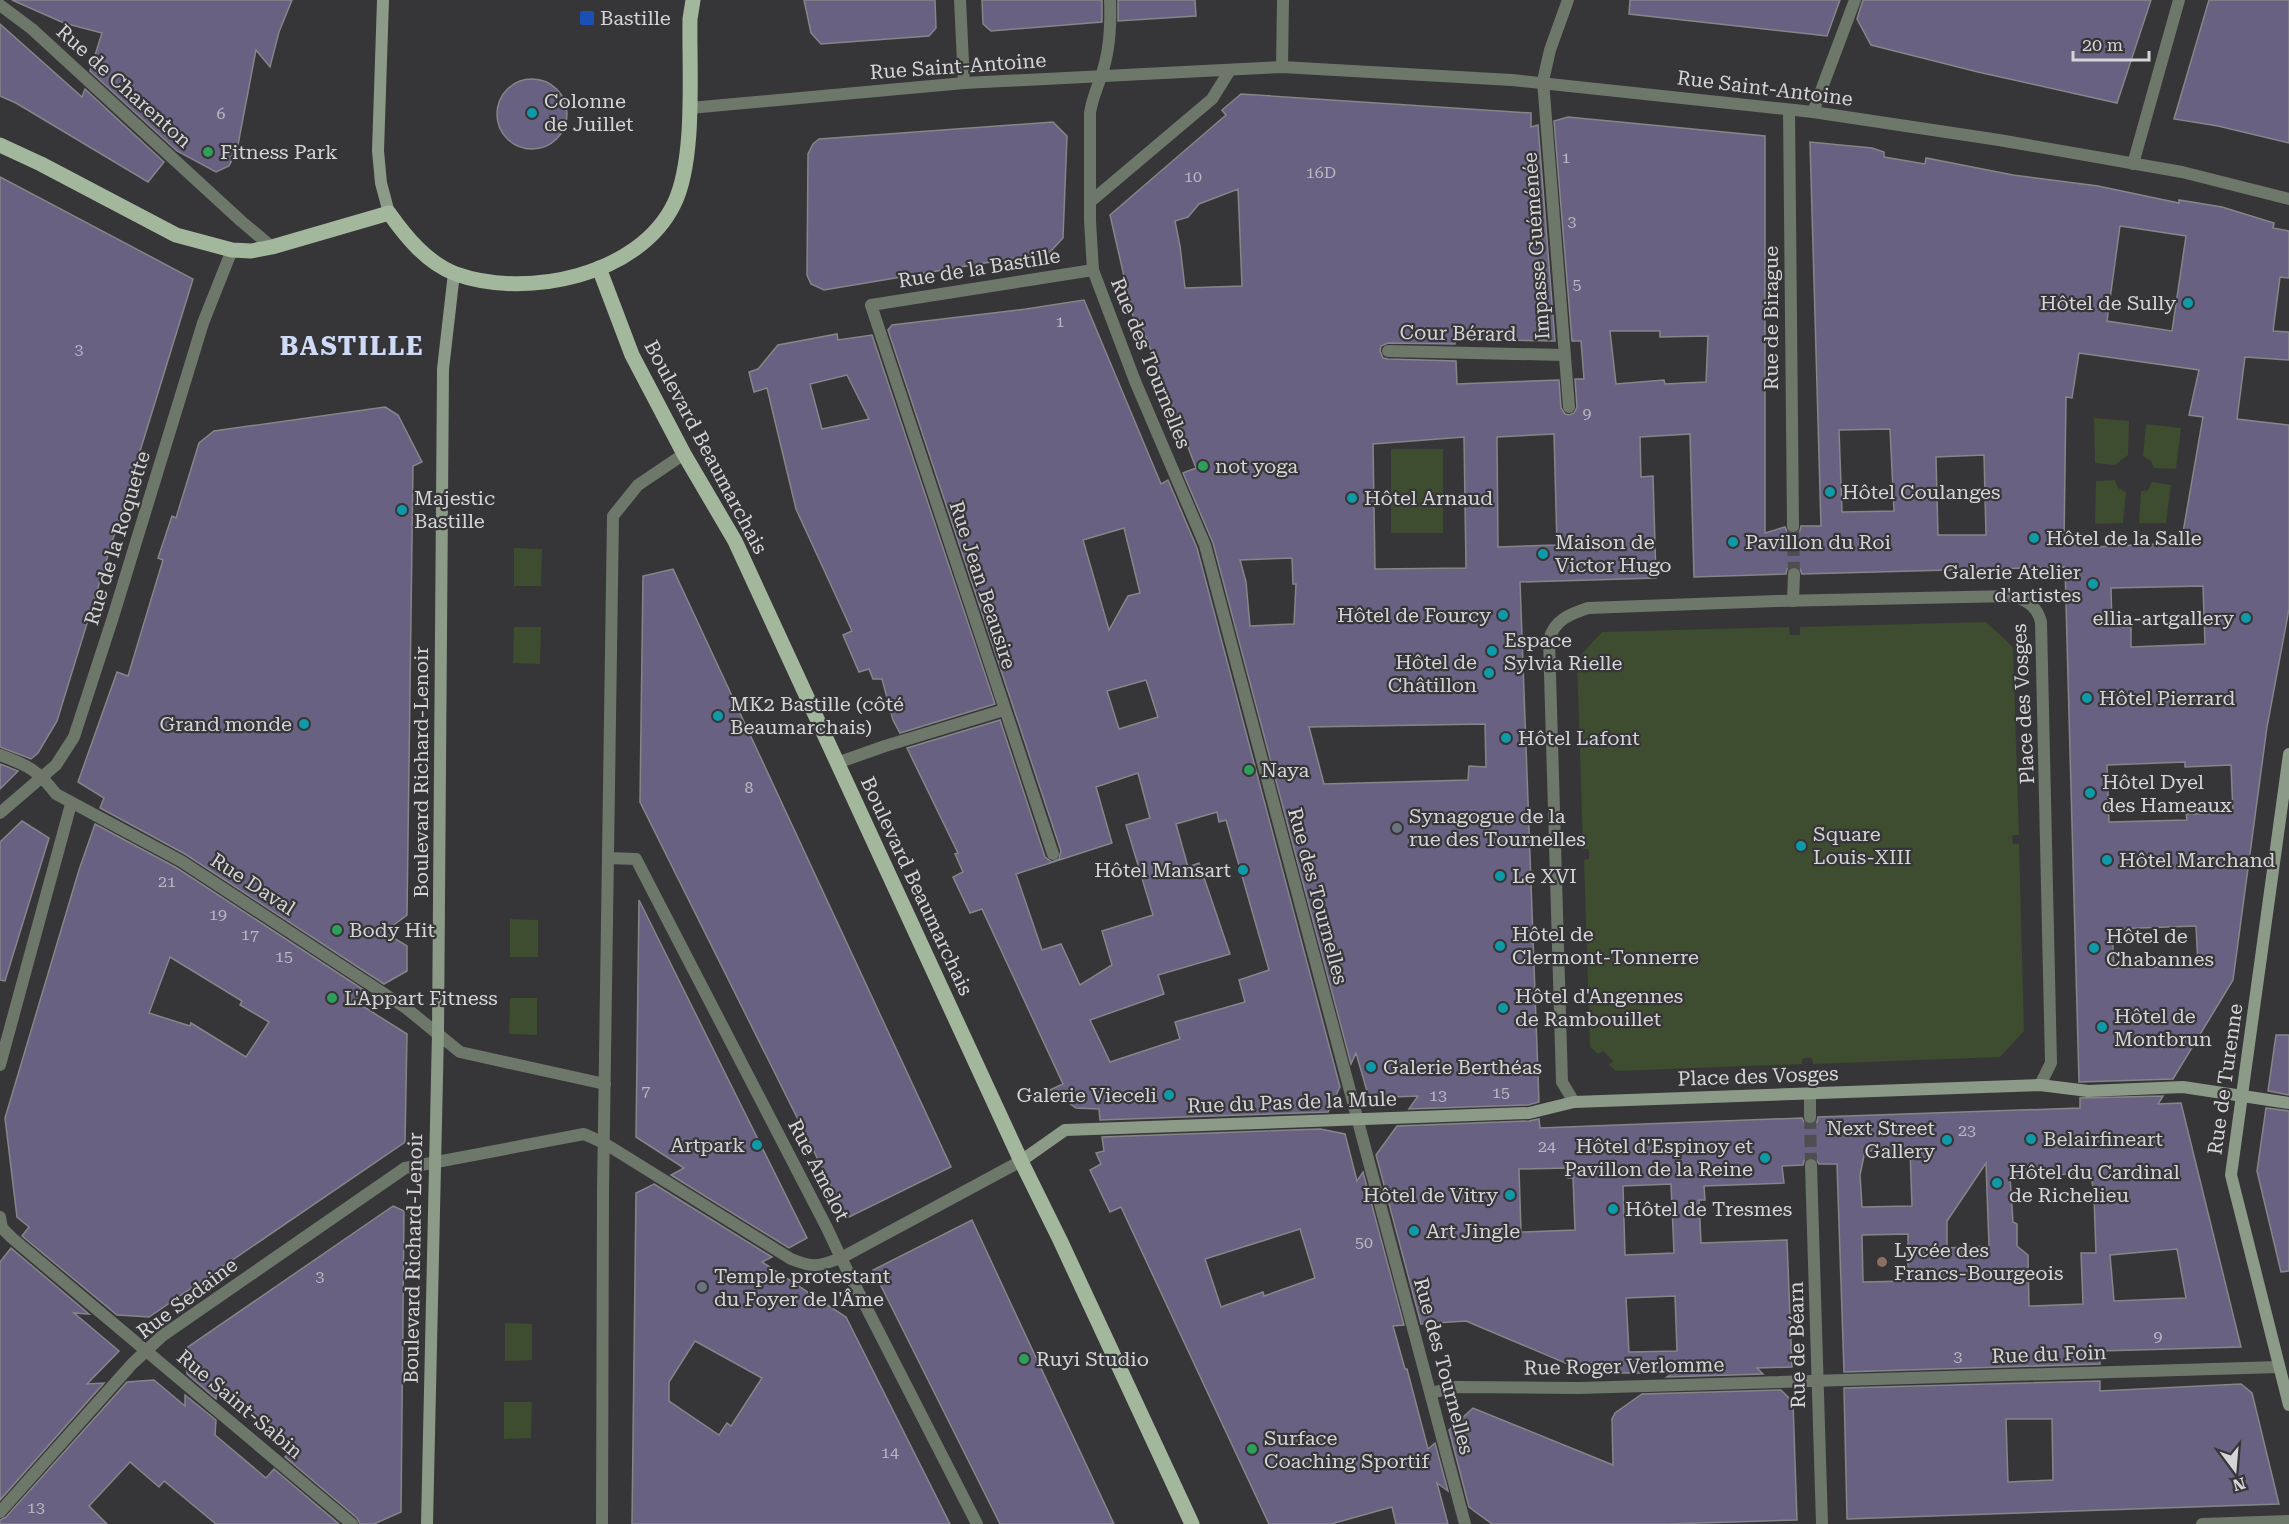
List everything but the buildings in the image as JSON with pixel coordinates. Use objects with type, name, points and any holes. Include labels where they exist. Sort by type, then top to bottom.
[{"type":"main road","points":[[0,145],[176,235],[232,250],[251,251],[272,247],[389,213],[407,239],[427,256],[454,273],[492,282],[553,281],[599,268],[621,258],[663,223],[673,206],[684,175],[690,108],[690,19],[693,0]]},
{"type":"main road","name":"Boulevard Beaumarchais","points":[[599,268],[632,355],[684,454],[735,541],[1021,1161],[1192,1524]]},
{"type":"street","points":[[383,0],[378,151],[381,183],[389,213]]},
{"type":"street","points":[[960,0],[964,83]]},
{"type":"street","name":"Rue des Tournelles","points":[[1110,0],[1108,52],[1101,77],[1092,95],[1090,113],[1089,202],[1093,270],[1135,381],[1205,545],[1465,1524]]},
{"type":"street","points":[[1282,67],[1283,0]]},
{"type":"street","name":"Impasse Guéménée","points":[[1568,0],[1550,50],[1543,81],[1569,407]]},
{"type":"street","points":[[1813,112],[1855,0]]},
{"type":"street","points":[[2133,164],[2179,0]]},
{"type":"street","name":"Rue de Charenton","points":[[0,5],[32,29],[272,247]]},
{"type":"street","name":"Rue Saint-Antoine","points":[[690,108],[964,83],[1282,67],[1543,81],[1813,112],[1999,140],[2182,172],[2289,199]]},
{"type":"street","points":[[1089,202],[1212,99],[1230,70]]},
{"type":"street","name":"Rue de Birague","points":[[1789,110],[1792,526]]},
{"type":"street","name":"Rue de la Roquette","points":[[0,813],[43,777],[67,750],[80,723],[203,323],[232,250]]},
{"type":"street","name":"Rue de la Bastille","points":[[871,305],[1093,270]]},
{"type":"street","name":"Boulevard Richard-Lenoir","points":[[427,1524],[438,1033],[443,369],[454,273]]},
{"type":"street","name":"Rue Jean Beausire","points":[[871,305],[1053,854]]},
{"type":"street","name":"Cour Bérard","points":[[1388,351],[1564,356]]},
{"type":"street","points":[[602,1524],[604,1143],[613,516],[638,485],[684,454]]},
{"type":"street","points":[[1793,601],[1794,574]]},
{"type":"street","name":"Place des Vosges","points":[[2012,596],[2028,602],[2039,614],[2047,804],[2051,1063],[2040,1084],[1574,1102],[1562,1082],[1549,640],[1551,633],[1559,621],[1588,608],[1793,601],[2012,596]]},
{"type":"street","points":[[837,763],[1004,710]]},
{"type":"street","name":"Rue de Turenne","points":[[2289,754],[2231,1175],[2289,1405]]},
{"type":"street","name":"Rue Daval","points":[[0,755],[30,766],[43,777],[56,794],[71,804],[98,815],[181,861],[406,1008],[460,1052],[605,1084]]},
{"type":"street","points":[[0,1065],[71,804]]},
{"type":"street","name":"Rue Amelot","points":[[608,858],[636,859],[977,1524]]},
{"type":"street","points":[[2040,1084],[2088,1091],[2183,1087],[2289,1103]]},
{"type":"street","points":[[1810,1094],[1810,1118]]},
{"type":"street","name":"Rue du Pas de la Mule","points":[[1021,1161],[1065,1130],[1529,1113],[1574,1102]]},
{"type":"street","name":"Rue Sedaine","points":[[0,1512],[132,1364],[162,1336],[405,1168],[584,1134],[604,1143],[791,1259],[810,1266],[823,1265],[841,1258],[1021,1161]]},
{"type":"street","name":"Rue de Béarn","points":[[1811,1165],[1822,1524]]},
{"type":"street","name":"Rue Saint-Sabin","points":[[0,1217],[2,1228],[12,1238],[352,1524]]},
{"type":"street","name":"Rue du Foin","points":[[1819,1381],[2279,1367]]},
{"type":"street","name":"Rue Roger Verlomme","points":[[1431,1393],[1455,1387],[1579,1388],[1819,1381]]},
{"type":"street","points":[[2202,1524],[2289,1521]]},
{"type":"green space","points":[[2094,418],[2129,421],[2128,455],[2115,465],[2095,463]]},
{"type":"green space","points":[[2146,424],[2181,428],[2176,469],[2154,468],[2151,461],[2143,456]]},
{"type":"green space","points":[[1391,449],[1443,449],[1443,533],[1391,533]]},
{"type":"green space","points":[[2115,480],[2118,488],[2126,492],[2123,523],[2095,524],[2096,481]]},
{"type":"green space","points":[[2152,482],[2171,485],[2166,523],[2139,523],[2141,491],[2148,490]]},
{"type":"green space","points":[[514,548],[542,549],[541,586],[514,586]]},
{"type":"green space","name":"Square Louis-XIII","points":[[1986,622],[2013,647],[2019,835],[2012,835],[2013,844],[2019,844],[2024,1031],[2000,1057],[1813,1064],[1812,1058],[1803,1058],[1802,1064],[1616,1071],[1609,1065],[1613,1061],[1603,1051],[1598,1054],[1590,1047],[1584,860],[1589,859],[1589,849],[1583,849],[1577,659],[1602,632],[1789,627],[1790,635],[1800,635],[1800,627]]},
{"type":"green space","points":[[514,627],[541,627],[540,664],[513,663]]},
{"type":"green space","points":[[510,919],[538,920],[538,957],[510,957]]},
{"type":"green space","points":[[510,998],[537,998],[537,1035],[509,1034]]},
{"type":"green space","points":[[505,1323],[532,1324],[532,1360],[505,1361]]},
{"type":"green space","points":[[504,1402],[532,1402],[531,1438],[504,1439]]},
{"type":"tunnel","points":[[1793,526],[1794,574]]},
{"type":"tunnel","points":[[1810,1117],[1811,1165]]},
{"type":"place","name":"Bastille","points":[[587,18]]},
{"type":"place","name":"Colonne de Juillet","points":[[532,113]]},
{"type":"place","name":"Fitness Park","points":[[208,152]]},
{"type":"place","name":"Hôtel de Sully","points":[[2188,303]]},
{"type":"place","name":"not yoga","points":[[1203,466]]},
{"type":"place","name":"Hôtel Coulanges","points":[[1830,492]]},
{"type":"place","name":"Hôtel Arnaud","points":[[1352,498]]},
{"type":"place","name":"Majestic Bastille","points":[[402,510]]},
{"type":"place","name":"Hôtel de la Salle","points":[[2034,538]]},
{"type":"place","name":"Pavillon du Roi","points":[[1733,542]]},
{"type":"place","name":"Maison de Victor Hugo","points":[[1543,554]]},
{"type":"place","name":"Galerie Atelier d'artistes","points":[[2093,584]]},
{"type":"place","name":"Hôtel de Fourcy","points":[[1503,615]]},
{"type":"place","name":"ellia-artgallery","points":[[2246,618]]},
{"type":"place","name":"Espace Sylvia Rielle","points":[[1492,651]]},
{"type":"place","name":"Hôtel de Châtillon","points":[[1489,673]]},
{"type":"place","name":"Hôtel Pierrard","points":[[2087,698]]},
{"type":"place","name":"MK2 Bastille (côté Beaumarchais)","points":[[718,716]]},
{"type":"place","name":"Grand monde","points":[[304,724]]},
{"type":"place","name":"Hôtel Lafont","points":[[1506,738]]},
{"type":"place","name":"Naya","points":[[1249,770]]},
{"type":"place","name":"Hôtel Dyel des Hameaux","points":[[2090,793]]},
{"type":"place","name":"Synagogue de la rue des Tournelles","points":[[1397,828]]},
{"type":"place","name":"Square Louis-XIII","points":[[1801,846]]},
{"type":"place","name":"Hôtel Marchand","points":[[2107,860]]},
{"type":"place","name":"Hôtel Mansart","points":[[1243,870]]},
{"type":"place","name":"Le XVI","points":[[1500,876]]},
{"type":"place","name":"Body Hit","points":[[337,930]]},
{"type":"place","name":"Hôtel de Clermont-Tonnerre","points":[[1500,946]]},
{"type":"place","name":"Hôtel de Chabannes","points":[[2094,948]]},
{"type":"place","name":"L'Appart Fitness","points":[[332,998]]},
{"type":"place","name":"Hôtel d'Angennes de Rambouillet","points":[[1503,1008]]},
{"type":"place","name":"Hôtel de Montbrun","points":[[2102,1027]]},
{"type":"place","name":"Galerie Berthéas","points":[[1371,1067]]},
{"type":"place","name":"Galerie Vieceli","points":[[1169,1095]]},
{"type":"place","name":"Belairfineart","points":[[2031,1139]]},
{"type":"place","name":"Next Street Gallery","points":[[1947,1140]]},
{"type":"place","name":"Artpark","points":[[757,1145]]},
{"type":"place","name":"Hôtel d'Espinoy et Pavillon de la Reine","points":[[1765,1158]]},
{"type":"place","name":"Hôtel du Cardinal de Richelieu","points":[[1997,1183]]},
{"type":"place","name":"Hôtel de Vitry","points":[[1510,1195]]},
{"type":"place","name":"Hôtel de Tresmes","points":[[1613,1209]]},
{"type":"place","name":"Art Jingle","points":[[1414,1231]]},
{"type":"place","name":"Lycée des Francs-Bourgeois","points":[[1882,1262]]},
{"type":"place","name":"Temple protestant du Foyer de l'Âme","points":[[702,1287]]},
{"type":"place","name":"Ruyi Studio","points":[[1024,1359]]},
{"type":"place","name":"Surface Coaching Sportif","points":[[1252,1449]]},
{"type":"district","name":"BASTILLE","points":[[352,346]]}]
